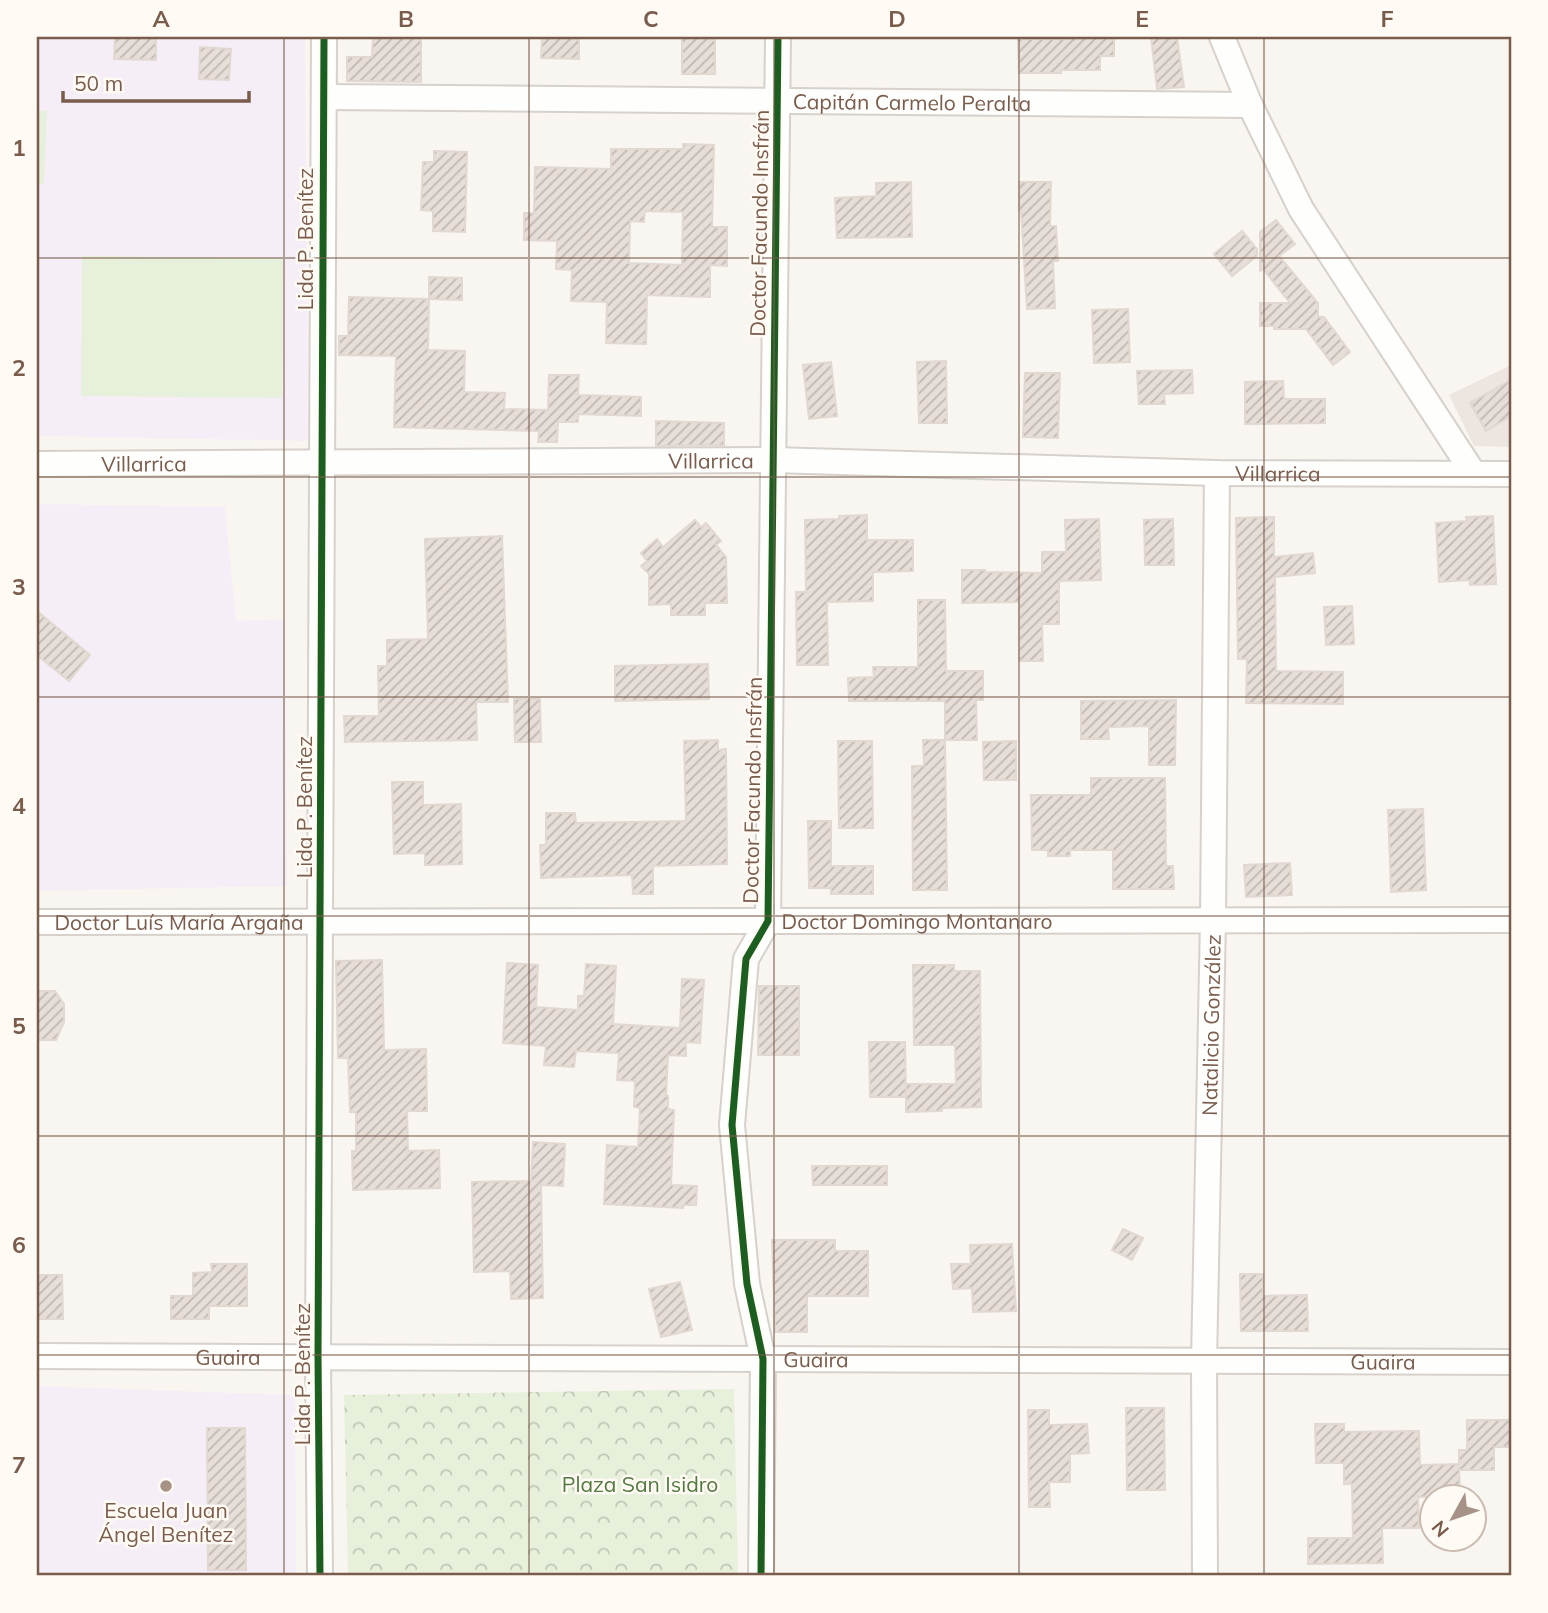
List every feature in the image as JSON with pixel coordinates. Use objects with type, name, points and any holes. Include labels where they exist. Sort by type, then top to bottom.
[{"type":"street","name":"Lida P. Benítez","points":[[320,1576],[318,1356],[324,37]]},
{"type":"street","name":"Doctor Facundo Insfrán","points":[[761,1576],[763,1359],[747,1284],[732,1125],[746,959],[768,921],[778,37]]},
{"type":"street","points":[[1222,37],[1250,105],[1301,209],[1474,474]]},
{"type":"street","name":"Capitán Carmelo Peralta","points":[[324,97],[1250,105]]},
{"type":"street","name":"Villarrica","points":[[37,464],[773,460],[1217,473],[1511,474]]},
{"type":"street","name":"Natalicio González","points":[[1205,1576],[1204,1362],[1213,920],[1217,473]]},
{"type":"street","name":"Doctor Domingo Montanaro","points":[[322,922],[1511,920]]},
{"type":"street","name":"Doctor Luís María Argaña","points":[[37,922],[322,922]]},
{"type":"street","name":"Guaira","points":[[37,1356],[1511,1362]]},
{"type":"shaded area","points":[[37,37],[305,37],[308,441],[37,436]]},
{"type":"shaded area","points":[[1511,365],[1511,447],[1474,446],[1449,395]]},
{"type":"shaded area","points":[[37,504],[225,507],[236,621],[285,619],[287,886],[37,891]]},
{"type":"shaded area","name":"Escuela Juan Ángel Benítez","points":[[37,1386],[295,1395],[296,1576],[37,1576]]},
{"type":"green space","points":[[37,110],[47,111],[44,184],[37,184]]},
{"type":"green space","points":[[82,256],[283,258],[282,398],[81,396]]},
{"type":"green space","name":"Plaza San Isidro","points":[[734,1389],[738,1576],[348,1576],[344,1395]]},
{"type":"building","points":[[115,37],[156,37],[156,60],[114,59]]},
{"type":"building","points":[[373,37],[421,37],[421,82],[347,81],[347,57],[372,57]]},
{"type":"building","points":[[542,37],[579,37],[579,59],[541,58]]},
{"type":"building","points":[[682,37],[715,37],[715,74],[682,74]]},
{"type":"building","points":[[1151,37],[1177,37],[1184,87],[1157,89]]},
{"type":"building","points":[[1114,38],[1114,56],[1100,56],[1100,70],[1019,73],[1018,39]]},
{"type":"building","points":[[200,47],[231,49],[229,80],[199,79]]},
{"type":"building","points":[[683,144],[714,145],[712,227],[727,227],[727,266],[710,265],[710,297],[647,295],[646,344],[606,343],[607,302],[571,301],[572,270],[556,269],[557,241],[524,240],[524,213],[534,213],[535,167],[611,169],[611,149],[683,149]],"holes":[[[645,211],[683,212],[682,265],[629,263],[630,221],[644,222]]]},
{"type":"building","points":[[434,151],[467,152],[465,232],[433,231],[433,211],[421,210],[423,162],[434,162]]},
{"type":"building","points":[[911,182],[912,237],[837,238],[835,198],[876,196],[876,183]]},
{"type":"building","points":[[1019,182],[1051,182],[1050,226],[1056,226],[1058,261],[1053,261],[1055,308],[1027,309]]},
{"type":"building","points":[[1276,220],[1295,244],[1279,256],[1318,303],[1318,317],[1324,317],[1350,352],[1333,365],[1306,329],[1260,326],[1260,303],[1290,303],[1263,269],[1260,271],[1260,232]]},
{"type":"building","points":[[1242,231],[1257,249],[1257,256],[1232,276],[1214,254]]},
{"type":"building","points":[[429,277],[462,278],[462,300],[429,299]]},
{"type":"building","points":[[349,297],[429,299],[428,350],[465,351],[464,392],[505,393],[504,409],[548,410],[549,375],[579,375],[578,395],[641,397],[641,416],[578,414],[578,422],[558,422],[557,442],[538,442],[539,431],[394,427],[396,356],[339,355],[339,336],[348,336]]},
{"type":"building","points":[[1128,309],[1130,362],[1094,363],[1092,310]]},
{"type":"building","points":[[946,361],[947,423],[919,423],[917,362]]},
{"type":"building","points":[[831,362],[837,416],[809,419],[803,365]]},
{"type":"building","points":[[1192,370],[1193,393],[1164,394],[1165,404],[1139,404],[1137,371]]},
{"type":"building","points":[[1025,373],[1060,373],[1058,438],[1023,437]]},
{"type":"building","points":[[1511,380],[1511,416],[1486,431],[1470,403]]},
{"type":"building","points":[[1283,381],[1284,399],[1325,399],[1325,423],[1245,424],[1245,382]]},
{"type":"building","points":[[656,421],[724,423],[724,445],[656,446]]},
{"type":"building","points":[[867,515],[867,540],[913,540],[913,571],[873,572],[873,601],[827,602],[828,665],[797,665],[796,592],[806,592],[805,520]]},
{"type":"building","points":[[1493,516],[1496,584],[1470,585],[1470,580],[1439,582],[1436,523],[1467,521],[1466,517]]},
{"type":"building","points":[[1274,517],[1274,557],[1313,553],[1315,573],[1275,577],[1276,671],[1343,672],[1343,704],[1246,703],[1247,659],[1238,659],[1236,518]]},
{"type":"building","points":[[1099,519],[1101,580],[1059,581],[1059,624],[1042,624],[1043,661],[1019,661],[1019,602],[962,603],[962,570],[1042,573],[1042,552],[1066,552],[1065,520]]},
{"type":"building","points":[[1173,519],[1174,565],[1145,565],[1144,520]]},
{"type":"building","points":[[695,520],[701,527],[706,523],[721,541],[716,545],[726,557],[727,603],[705,603],[705,615],[671,615],[671,604],[649,605],[649,574],[641,566],[647,561],[641,553],[657,539],[663,547]]},
{"type":"building","points":[[502,536],[508,702],[476,702],[477,740],[345,742],[344,716],[379,716],[378,666],[387,666],[387,640],[428,639],[425,539]]},
{"type":"building","points":[[918,600],[945,600],[946,671],[983,671],[983,700],[976,700],[977,740],[945,740],[945,701],[849,701],[848,678],[874,677],[873,667],[918,667]]},
{"type":"building","points":[[1352,606],[1354,644],[1326,645],[1324,607]]},
{"type":"building","points":[[37,611],[90,655],[69,681],[37,655]]},
{"type":"building","points":[[708,664],[709,699],[615,701],[615,666]]},
{"type":"building","points":[[514,699],[540,699],[541,742],[515,742]]},
{"type":"building","points":[[1176,700],[1175,765],[1149,765],[1149,726],[1108,727],[1109,739],[1081,739],[1081,701]]},
{"type":"building","points":[[718,740],[718,750],[726,749],[727,864],[653,866],[653,894],[633,894],[632,875],[541,878],[540,845],[546,845],[546,813],[575,813],[576,823],[686,821],[684,741]]},
{"type":"building","points":[[923,740],[945,740],[947,890],[913,890],[912,766],[924,766]]},
{"type":"building","points":[[838,741],[872,741],[873,828],[839,828]]},
{"type":"building","points":[[1016,741],[1016,780],[984,780],[983,742]]},
{"type":"building","points":[[1091,778],[1165,778],[1166,866],[1173,866],[1174,889],[1113,889],[1113,850],[1070,850],[1070,856],[1048,856],[1048,850],[1032,850],[1031,795],[1091,795]]},
{"type":"building","points":[[392,782],[423,782],[423,805],[461,804],[462,864],[425,865],[425,853],[394,854]]},
{"type":"building","points":[[1423,809],[1426,890],[1391,892],[1388,810]]},
{"type":"building","points":[[808,821],[831,821],[831,866],[873,866],[873,894],[831,894],[831,888],[809,888]]},
{"type":"building","points":[[1290,863],[1292,895],[1246,897],[1244,865]]},
{"type":"building","points":[[382,960],[384,1050],[426,1049],[427,1111],[407,1111],[408,1151],[439,1150],[440,1188],[353,1190],[352,1151],[356,1151],[356,1112],[350,1112],[348,1058],[338,1058],[336,961]]},
{"type":"building","points":[[507,963],[538,965],[536,1007],[578,1010],[578,996],[584,996],[586,964],[616,966],[613,1024],[680,1028],[682,979],[704,980],[700,1043],[686,1042],[686,1056],[668,1055],[666,1096],[668,1109],[674,1110],[671,1185],[697,1186],[696,1205],[684,1205],[683,1208],[604,1204],[607,1145],[638,1147],[640,1108],[634,1107],[635,1081],[617,1080],[619,1053],[576,1051],[574,1067],[544,1065],[546,1046],[503,1043]]},
{"type":"building","points":[[913,965],[954,965],[954,971],[980,971],[981,1107],[906,1112],[906,1097],[870,1097],[869,1042],[905,1042],[906,1096],[906,1084],[956,1084],[955,1045],[914,1045]]},
{"type":"building","points":[[759,986],[799,986],[799,1055],[758,1055]]},
{"type":"building","points":[[37,991],[55,991],[64,1004],[64,1022],[56,1040],[37,1040]]},
{"type":"building","points":[[533,1142],[565,1144],[563,1186],[541,1185],[543,1298],[511,1299],[510,1271],[474,1272],[472,1182],[531,1181]]},
{"type":"building","points":[[812,1166],[887,1166],[887,1185],[813,1185]]},
{"type":"building","points":[[1123,1229],[1143,1238],[1132,1260],[1112,1250]]},
{"type":"building","points":[[772,1240],[835,1240],[835,1251],[868,1251],[868,1296],[807,1296],[807,1332],[775,1332]]},
{"type":"building","points":[[1012,1244],[1016,1311],[973,1312],[972,1288],[953,1289],[951,1264],[971,1264],[970,1245]]},
{"type":"building","points":[[211,1264],[247,1264],[247,1306],[209,1306],[209,1319],[171,1319],[171,1296],[193,1296],[193,1273],[212,1272]]},
{"type":"building","points":[[1240,1274],[1263,1274],[1263,1296],[1307,1295],[1308,1331],[1241,1331]]},
{"type":"building","points":[[37,1275],[62,1275],[63,1319],[38,1319]]},
{"type":"building","points":[[680,1282],[692,1330],[661,1337],[649,1289]]},
{"type":"building","points":[[1126,1408],[1164,1408],[1165,1490],[1127,1490]]},
{"type":"building","points":[[1028,1410],[1049,1410],[1049,1425],[1087,1424],[1089,1453],[1070,1454],[1070,1482],[1049,1482],[1050,1507],[1029,1507]]},
{"type":"building","points":[[1467,1420],[1511,1420],[1511,1447],[1494,1447],[1494,1470],[1459,1470],[1459,1450],[1467,1450]]},
{"type":"building","points":[[1315,1424],[1344,1424],[1344,1432],[1419,1431],[1420,1465],[1459,1464],[1460,1484],[1418,1484],[1418,1528],[1382,1528],[1383,1563],[1308,1564],[1308,1538],[1353,1538],[1352,1484],[1344,1484],[1344,1463],[1316,1463]]},
{"type":"building","points":[[207,1428],[245,1428],[246,1570],[208,1570]]},
{"type":"cycle path","points":[[320,1576],[318,1356],[324,37]]},
{"type":"cycle path","points":[[761,1576],[763,1359],[747,1284],[732,1125],[746,959],[768,921],[778,37]]},
{"type":"place","name":"Escuela Juan Ángel Benítez","points":[[166,1486]]}]
